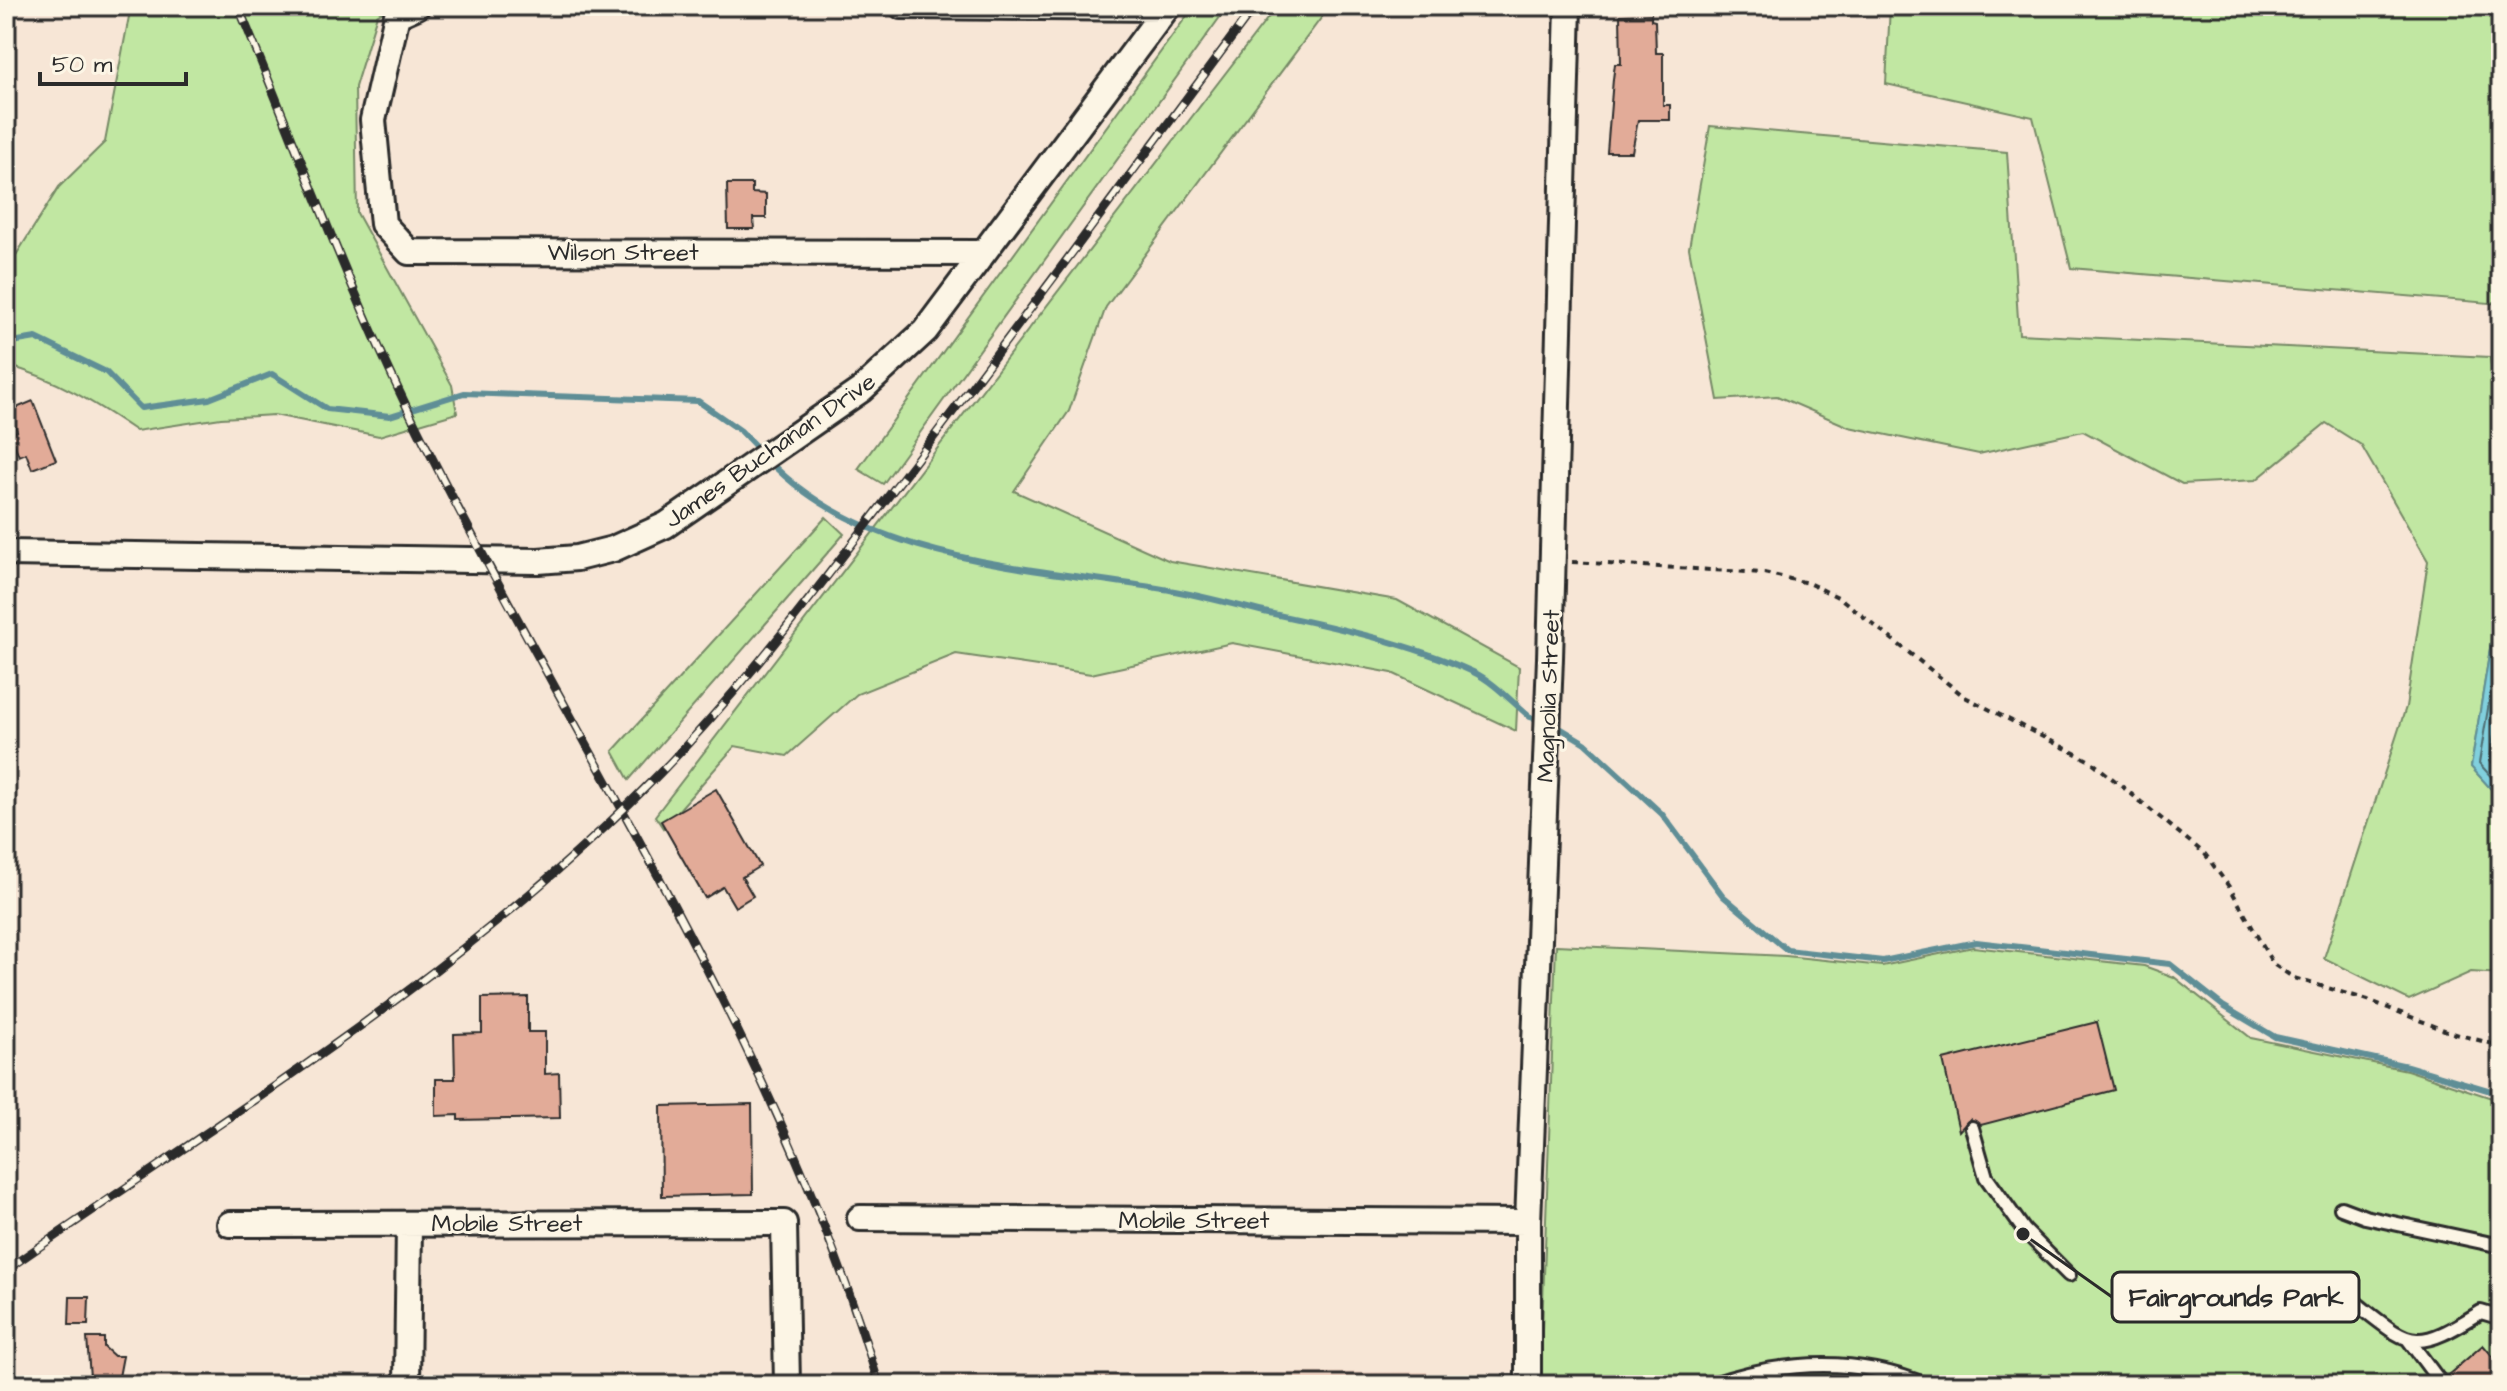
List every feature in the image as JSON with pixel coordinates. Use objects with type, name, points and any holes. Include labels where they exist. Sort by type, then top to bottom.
[{"type":"street","name":"Wilson Street","points":[[417,6],[397,15],[373,120],[383,224],[409,252],[980,253]]},
{"type":"street","points":[[902,6],[1168,7]]},
{"type":"street","name":"Magnolia Street","points":[[1528,1385],[1528,1222],[1553,560],[1568,6]]},
{"type":"street","name":"James Buchanan Drive","points":[[6,553],[557,560],[613,549],[666,525],[743,475],[861,390],[925,331],[980,253],[1168,7]]},
{"type":"street","name":"Mobile Street","points":[[860,1218],[1528,1222]]},
{"type":"street","name":"Mobile Street","points":[[230,1224],[784,1223],[787,1385]]},
{"type":"street","points":[[407,1385],[409,1224]]},
{"type":"lane","points":[[1972,1128],[1986,1177],[2024,1230],[2069,1275]]},
{"type":"lane","points":[[2341,1208],[2365,1217],[2501,1246]]},
{"type":"lane","points":[[2349,1298],[2408,1339],[2420,1343],[2446,1334],[2481,1312],[2501,1318]]},
{"type":"lane","points":[[2408,1339],[2440,1382]]},
{"type":"lane","points":[[1710,1385],[1795,1364],[1859,1367],[1926,1385]]},
{"type":"path","points":[[1553,560],[1764,573],[1808,583],[1840,598],[1965,697],[2092,762],[2205,854],[2230,888],[2273,964],[2294,978],[2368,1000],[2452,1033],[2501,1046]]},
{"type":"shaded area","points":[[1427,1372],[1427,1385],[939,1385],[938,1376]]},
{"type":"green space","points":[[131,6],[391,6],[377,15],[355,87],[357,213],[452,385],[457,413],[379,436],[274,415],[221,418],[136,431],[74,392],[6,365],[6,271],[59,187],[105,142]]},
{"type":"green space","points":[[1194,6],[1228,6],[883,484],[858,469]]},
{"type":"green space","points":[[1277,6],[1330,6],[1106,307],[1069,411],[1014,491],[1170,561],[1397,600],[1519,667],[1516,731],[1392,673],[1232,643],[1091,674],[956,654],[857,694],[787,756],[735,746],[663,828],[655,816]]},
{"type":"green space","points":[[1890,6],[2501,6],[2501,304],[2071,268],[2033,117],[1886,84]]},
{"type":"green space","points":[[1710,126],[2007,152],[2019,334],[2490,357],[2501,458],[2501,580],[2471,767],[2501,800],[2501,974],[2471,972],[2409,1000],[2324,958],[2406,707],[2428,561],[2361,445],[2326,423],[2256,480],[2182,484],[2083,431],[1979,454],[1849,427],[1777,396],[1718,400],[1689,248]]},
{"type":"green space","points":[[826,517],[844,534],[629,780],[613,751]]},
{"type":"green space","points":[[1556,945],[1786,956],[1882,966],[1973,947],[2144,966],[2174,977],[2251,1038],[2407,1070],[2501,1101],[2501,1385],[1540,1385]]},
{"type":"water","points":[[2501,580],[2501,800],[2471,767]]},
{"type":"building","points":[[1651,14],[1651,20],[1655,21],[1656,53],[1663,53],[1663,105],[1670,105],[1670,120],[1638,120],[1632,152],[1607,152],[1615,64],[1621,64],[1620,15]]},
{"type":"building","points":[[727,184],[752,184],[752,193],[766,194],[766,218],[753,218],[754,229],[728,229]]},
{"type":"building","points":[[33,401],[56,460],[32,469],[26,453],[19,456],[10,434],[17,431],[9,411]]},
{"type":"building","points":[[716,789],[760,866],[742,877],[753,896],[735,907],[723,887],[705,898],[661,821]]},
{"type":"building","points":[[528,997],[528,1032],[545,1032],[545,1074],[559,1073],[560,1118],[458,1120],[458,1115],[436,1116],[436,1079],[455,1079],[454,1034],[482,1033],[482,998]]},
{"type":"building","points":[[2097,1022],[2114,1090],[1981,1125],[1970,1119],[1959,1131],[1943,1060]]},
{"type":"building","points":[[752,1104],[753,1194],[662,1196],[661,1106]]},
{"type":"building","points":[[70,1297],[89,1297],[88,1325],[69,1325]]},
{"type":"building","points":[[87,1338],[104,1338],[104,1347],[114,1356],[123,1356],[119,1377],[90,1377]]},
{"type":"building","points":[[2483,1345],[2501,1366],[2501,1385],[2448,1385],[2447,1376]]},
{"type":"waterway","points":[[6,343],[36,338],[106,372],[141,408],[209,399],[272,374],[327,409],[390,416],[464,393],[698,401],[741,431],[761,452]]},
{"type":"waterway","points":[[768,460],[806,493],[850,519],[897,539],[947,554],[999,564],[1194,595],[1396,644],[1448,661],[1480,676],[1530,717],[1540,720]]},
{"type":"waterway","points":[[1555,725],[1585,743],[1662,814],[1723,896],[1787,950],[1883,961],[1976,942],[2170,964],[2223,1006],[2275,1037],[2407,1066],[2501,1094]]},
{"type":"railway","points":[[238,6],[350,281],[398,389],[485,559],[673,904],[788,1138],[837,1260],[879,1385]]},
{"type":"railway","points":[[6,1270],[333,1046],[413,987],[566,862],[639,794],[710,719],[809,599],[993,359],[1255,6]]},
{"type":"place","name":"Fairgrounds Park","points":[[2023,1234]]}]
